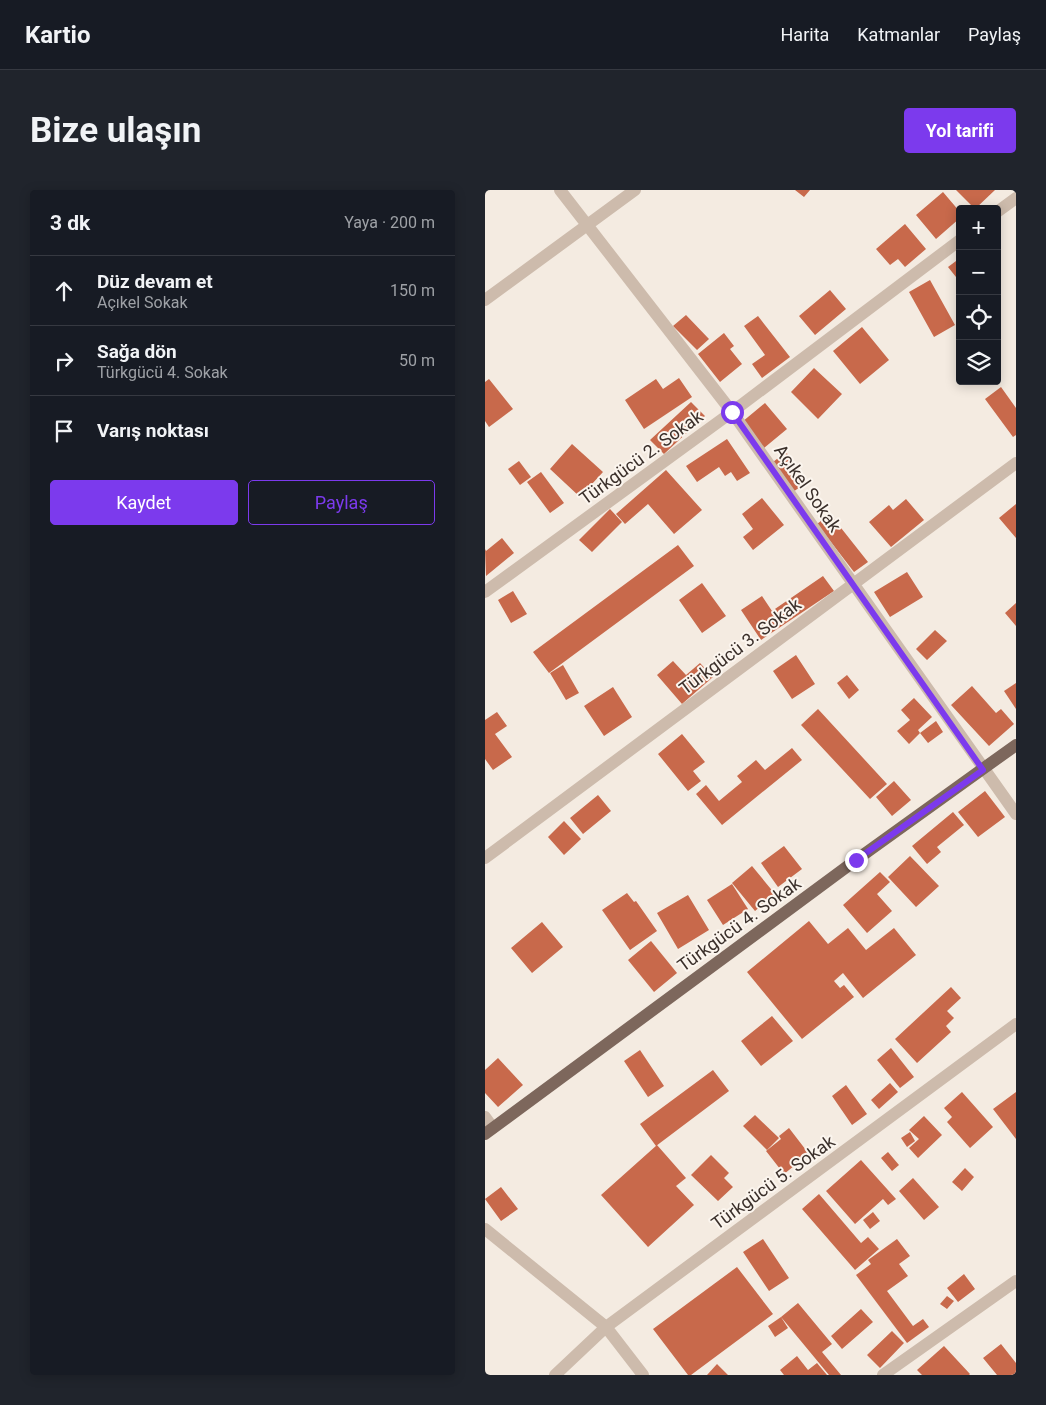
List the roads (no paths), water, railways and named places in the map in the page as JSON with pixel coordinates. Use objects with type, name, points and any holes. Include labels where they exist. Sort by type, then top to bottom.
[{"type":"main road","name":"Türkgücü 4. Sokak","points":[[489,1131],[848,866],[1016,745]]},
{"type":"street","name":"Açıkel Sokak","points":[[560,190],[732,412],[983,770],[1016,814]]},
{"type":"street","points":[[485,300],[635,190]]},
{"type":"street","points":[[1001,209],[1016,198]]},
{"type":"street","name":"Türkgücü 2. Sokak","points":[[485,592],[732,412],[956,243]]},
{"type":"street","name":"Türkgücü 3. Sokak","points":[[485,858],[1016,463]]},
{"type":"street","name":"Türkgücü 5. Sokak","points":[[555,1375],[606,1327],[1016,1024]]},
{"type":"street","points":[[485,1117],[489,1131]]},
{"type":"street","points":[[485,1230],[606,1327],[643,1375]]},
{"type":"street","points":[[883,1375],[1016,1281]]}]
